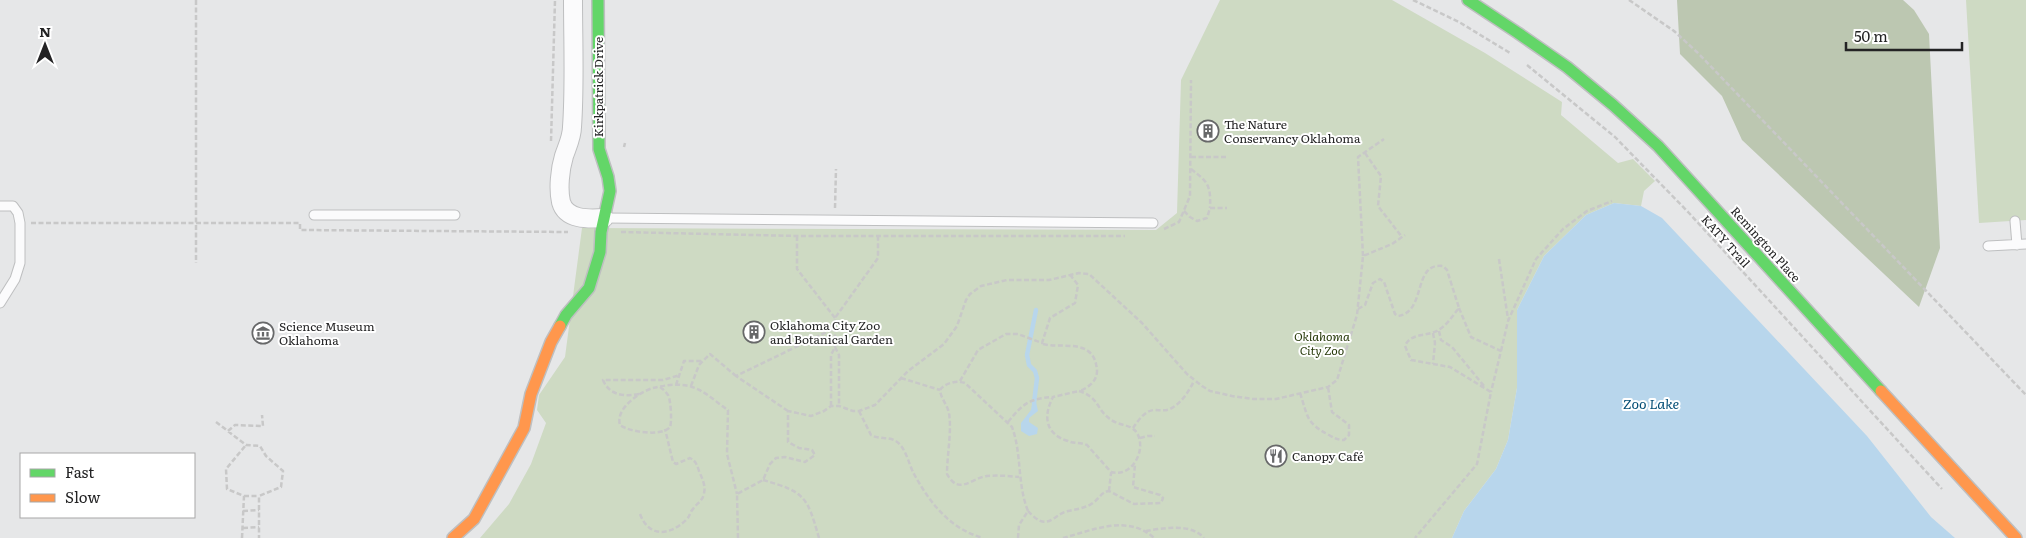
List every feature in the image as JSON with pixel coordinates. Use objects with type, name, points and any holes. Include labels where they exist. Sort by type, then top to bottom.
[{"type":"main road","name":"Kirkpatrick Drive","points":[[598,0],[599,149],[608,177],[610,191],[604,218]]},
{"type":"main road","name":"Remington Place","points":[[1468,0],[1505,22],[1566,65],[1623,112],[1651,139],[2016,538]]},
{"type":"main road","points":[[454,538],[474,519],[524,428],[531,394],[551,342],[566,315],[589,288],[600,252],[604,218]]},
{"type":"street","name":"Kirkpatrick Drive","points":[[574,0],[572,129],[563,159],[560,185],[561,203],[568,214],[589,219],[604,218]]},
{"type":"lane","points":[[0,206],[13,206],[18,213],[20,264],[15,279],[0,303]]},
{"type":"lane","points":[[314,215],[455,215]]},
{"type":"lane","points":[[604,218],[1153,223]]},
{"type":"lane","points":[[1988,246],[2021,244],[2015,220]]},
{"type":"path","points":[[196,0],[196,264]]},
{"type":"path","points":[[551,143],[555,0]]},
{"type":"path","points":[[1413,0],[1459,22],[1512,54]]},
{"type":"path","points":[[1629,0],[1674,32],[1698,53],[2026,395]]},
{"type":"path","name":"KATY Trail","points":[[1527,65],[1615,137],[1689,213],[1948,495]]},
{"type":"path","points":[[691,386],[697,368],[710,354],[736,376],[788,411],[811,416],[831,406],[839,406],[859,411],[875,405],[920,360],[944,344],[957,326],[966,300],[970,294],[982,286],[1007,280],[1049,280],[1084,273],[1093,277],[1142,323],[1194,381],[1210,391],[1246,398],[1276,399],[1328,387],[1339,376],[1358,309],[1363,256],[1358,157],[1384,139]]},
{"type":"path","points":[[1365,153],[1381,176],[1378,206],[1402,237]]},
{"type":"path","points":[[1191,156],[1228,157]]},
{"type":"path","points":[[835,236],[836,169]]},
{"type":"path","points":[[1184,211],[1197,221],[1205,220],[1210,208],[1209,187],[1206,181],[1191,169]]},
{"type":"path","points":[[1415,538],[1477,464],[1490,392],[1508,321],[1536,259],[1563,229],[1587,211],[1612,200]]},
{"type":"path","points":[[1210,208],[1227,208]]},
{"type":"path","points":[[731,234],[797,236],[797,269],[835,318]]},
{"type":"path","points":[[1363,256],[1392,244],[1405,235]]},
{"type":"path","points":[[839,406],[839,355],[835,347],[835,318],[878,258],[878,236]]},
{"type":"path","points":[[1499,259],[1508,321]]},
{"type":"path","points":[[1358,309],[1366,305],[1373,283],[1380,279],[1384,282],[1395,314],[1401,316],[1407,314],[1416,301],[1423,276],[1429,270],[1441,266],[1447,270],[1459,308],[1471,337],[1501,351]]},
{"type":"path","points":[[1042,344],[1050,318],[1075,303],[1078,285],[1071,276]]},
{"type":"path","points":[[1459,308],[1439,330],[1409,340],[1405,346],[1410,360],[1455,369],[1490,392]]},
{"type":"path","points":[[736,376],[835,328]]},
{"type":"path","points":[[1439,330],[1441,340],[1450,345],[1490,392]]},
{"type":"path","points":[[1433,333],[1435,343],[1433,364]]},
{"type":"path","points":[[960,382],[974,356],[982,347],[1006,334],[1018,334],[1042,344],[1082,347],[1092,356],[1097,374],[1092,384],[1079,391],[1030,400],[1008,422]]},
{"type":"path","points":[[831,406],[831,355],[835,347]]},
{"type":"path","points":[[676,385],[681,365],[684,361],[702,361]]},
{"type":"path","points":[[680,375],[663,380],[602,380],[605,386],[616,394],[630,396],[660,387],[691,386],[728,410],[727,454],[737,494],[738,538]]},
{"type":"path","points":[[901,378],[940,390]]},
{"type":"path","points":[[1133,428],[1140,418],[1149,411],[1167,410],[1177,404],[1189,391],[1194,381]]},
{"type":"path","points":[[940,390],[942,386],[960,382],[968,386],[1012,427],[1016,436],[1019,477],[1028,511],[1038,519],[1044,522],[1049,521],[1067,511],[1090,505],[1102,493],[1109,491],[1134,504],[1158,504],[1162,502],[1163,498],[1160,496],[1133,487],[1135,463],[1140,444],[1133,428],[1113,422],[1104,415],[1092,397],[1079,391]]},
{"type":"path","points":[[640,394],[621,413],[620,425],[632,431],[653,432],[665,430],[670,426],[670,401],[667,392],[660,387]]},
{"type":"path","points":[[1300,394],[1308,419],[1313,427],[1337,439],[1344,440],[1349,435],[1349,424],[1332,412],[1328,387]]},
{"type":"path","points":[[940,390],[948,412],[946,474],[950,481],[955,484],[969,484],[987,476],[1019,477]]},
{"type":"path","points":[[1053,397],[1046,419],[1054,433],[1070,442],[1087,445],[1111,472],[1119,473],[1126,471],[1135,463]]},
{"type":"path","points":[[737,494],[763,480],[770,464],[776,458],[785,457],[805,462],[815,455],[812,450],[798,448],[788,442],[788,411]]},
{"type":"path","points":[[859,411],[871,435],[894,440],[904,451],[914,473],[947,520],[963,531],[984,538]]},
{"type":"path","points":[[228,431],[235,424],[263,426],[262,415]]},
{"type":"path","points":[[216,422],[246,445],[260,446],[266,456],[283,471],[281,487],[259,496],[244,496],[227,489],[226,468],[246,445]]},
{"type":"path","points":[[640,514],[642,521],[650,531],[663,535],[674,530],[686,520],[702,499],[705,489],[695,460],[690,458],[676,464],[673,462],[665,430]]},
{"type":"path","points":[[1139,438],[1155,436]]},
{"type":"path","points":[[1109,491],[1111,472]]},
{"type":"path","points":[[763,480],[791,488],[798,493],[812,516],[819,538]]},
{"type":"path","points":[[242,538],[244,496]]},
{"type":"path","points":[[258,538],[259,496]]},
{"type":"path","points":[[243,511],[259,510]]},
{"type":"path","points":[[1018,538],[1019,525],[1028,511]]},
{"type":"path","points":[[1063,538],[1099,527],[1119,524],[1146,531],[1154,538]]},
{"type":"path","points":[[243,528],[259,527]]},
{"type":"path","points":[[1146,531],[1188,529],[1199,532],[1204,538]]},
{"type":"green space","name":"Oklahoma City Zoo","points":[[1220,0],[1392,0],[1485,53],[1562,102],[1561,115],[1618,163],[1633,159],[1655,181],[1644,191],[1641,206],[1614,203],[1586,215],[1544,256],[1517,310],[1517,388],[1508,440],[1496,469],[1464,511],[1452,538],[480,538],[509,504],[531,464],[546,423],[537,410],[539,395],[565,357],[582,228],[1156,230],[1177,213],[1181,80]]},
{"type":"green space","points":[[1677,0],[1903,0],[1914,10],[1929,34],[1940,248],[1919,307],[1742,140],[1722,96],[1680,54]]},
{"type":"green space","points":[[1966,0],[2026,0],[2026,220],[1979,223]]},
{"type":"water","name":"Zoo Lake","points":[[1614,203],[1641,206],[1662,218],[1867,436],[1931,517],[1955,538],[1452,538],[1464,511],[1496,469],[1508,440],[1517,388],[1517,310],[1544,256],[1586,215]]},
{"type":"water","points":[[1036,402],[1038,411],[1029,418],[1029,422],[1038,428],[1037,434],[1029,436],[1021,431],[1021,423],[1031,410],[1032,404]]},
{"type":"waterway","points":[[1034,403],[1037,378],[1035,371],[1029,365],[1027,355],[1036,310]]},
{"type":"traffic: fast","points":[[560,326],[566,315],[589,288],[600,252],[601,232],[610,191],[608,177],[599,149],[598,0]]},
{"type":"traffic: fast","points":[[1468,0],[1567,67],[1658,146],[1881,391]]},
{"type":"traffic: slow","points":[[453,538],[474,519],[524,428],[531,394],[551,342],[560,326]]},
{"type":"traffic: slow","points":[[1881,391],[2016,538]]},
{"type":"place","name":"The Nature Conservancy Oklahoma","points":[[1208,131]]},
{"type":"place","name":"Oklahoma City Zoo and Botanical Garden","points":[[754,332]]},
{"type":"place","name":"Science Museum Oklahoma","points":[[263,333]]},
{"type":"place","name":"Canopy Café","points":[[1276,456]]}]
